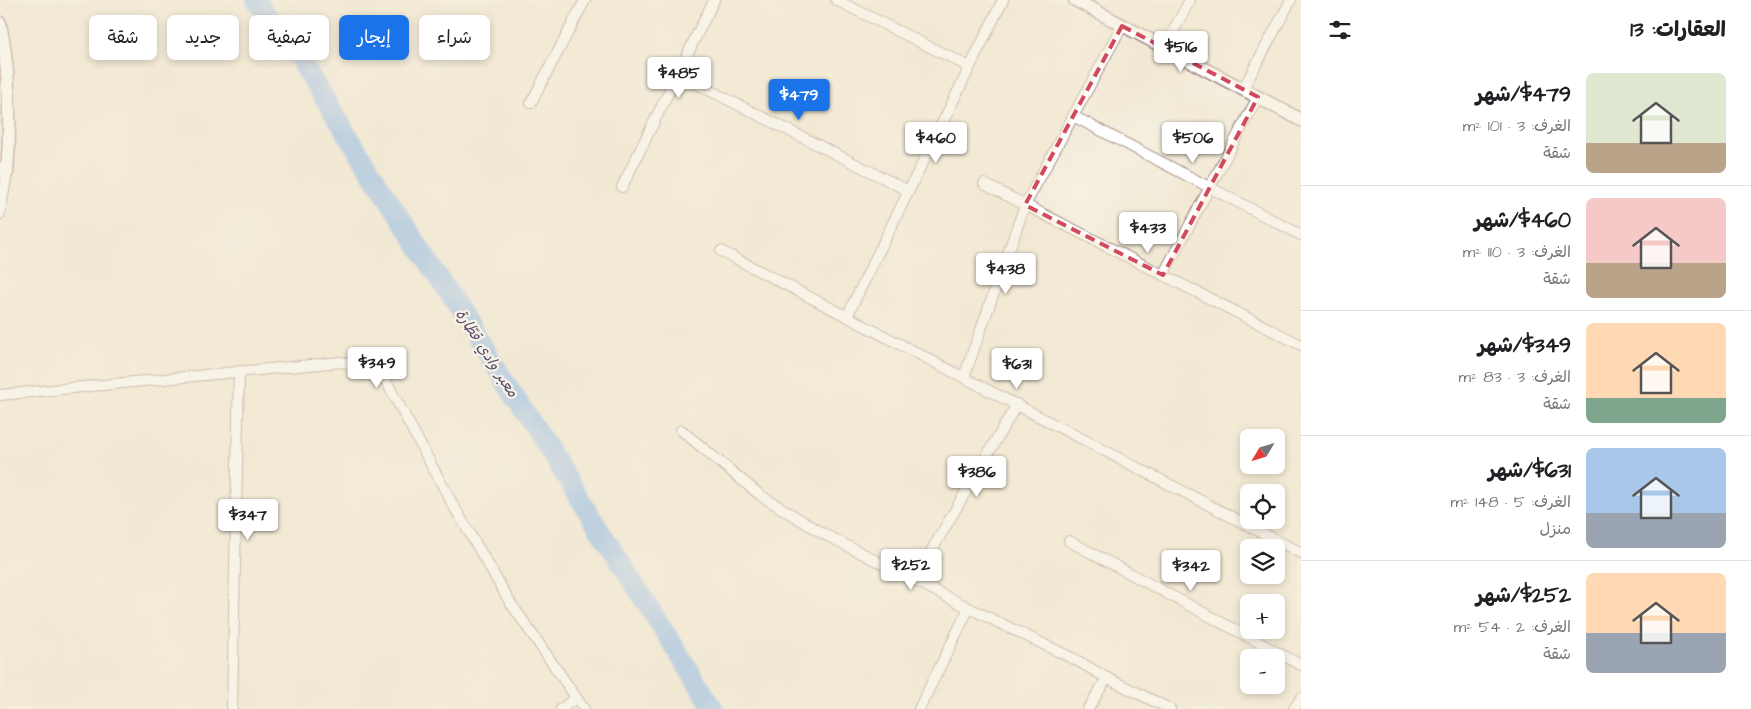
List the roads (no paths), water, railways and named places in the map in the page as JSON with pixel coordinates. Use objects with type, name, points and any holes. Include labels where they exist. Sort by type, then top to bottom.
[{"type":"street","points":[[531,103],[585,0]]},
{"type":"street","points":[[622,187],[714,0]]},
{"type":"street","points":[[836,0],[970,67]]},
{"type":"street","points":[[847,316],[1003,0]]},
{"type":"street","points":[[1075,0],[1301,120]]},
{"type":"street","points":[[1164,48],[1190,0]]},
{"type":"street","points":[[1243,89],[1291,0]]},
{"type":"street","points":[[0,23],[8,74],[10,139],[3,170],[0,214]]},
{"type":"street","points":[[964,377],[1025,205],[1122,26]]},
{"type":"street","points":[[677,74],[909,191]]},
{"type":"street","points":[[1163,275],[1258,98]]},
{"type":"street","points":[[1073,116],[1301,235]]},
{"type":"street","points":[[984,184],[1301,346]]},
{"type":"street","points":[[721,250],[1301,553]]},
{"type":"street","points":[[0,395],[340,362],[370,368],[385,379],[453,505],[510,602],[584,709]]},
{"type":"street","points":[[232,709],[239,372]]},
{"type":"street","points":[[915,579],[1017,404]]},
{"type":"street","points":[[681,430],[760,495],[822,533],[1170,709]]},
{"type":"street","points":[[1068,541],[1301,666]]},
{"type":"street","points":[[919,709],[969,608]]},
{"type":"street","points":[[1088,709],[1107,678]]},
{"type":"street","points":[[561,709],[576,698]]},
{"type":"street","points":[[1294,709],[1301,698]]},
{"type":"waterway","name":"معبر وادي قطّارة","points":[[256,0],[296,54],[714,709]]}]
